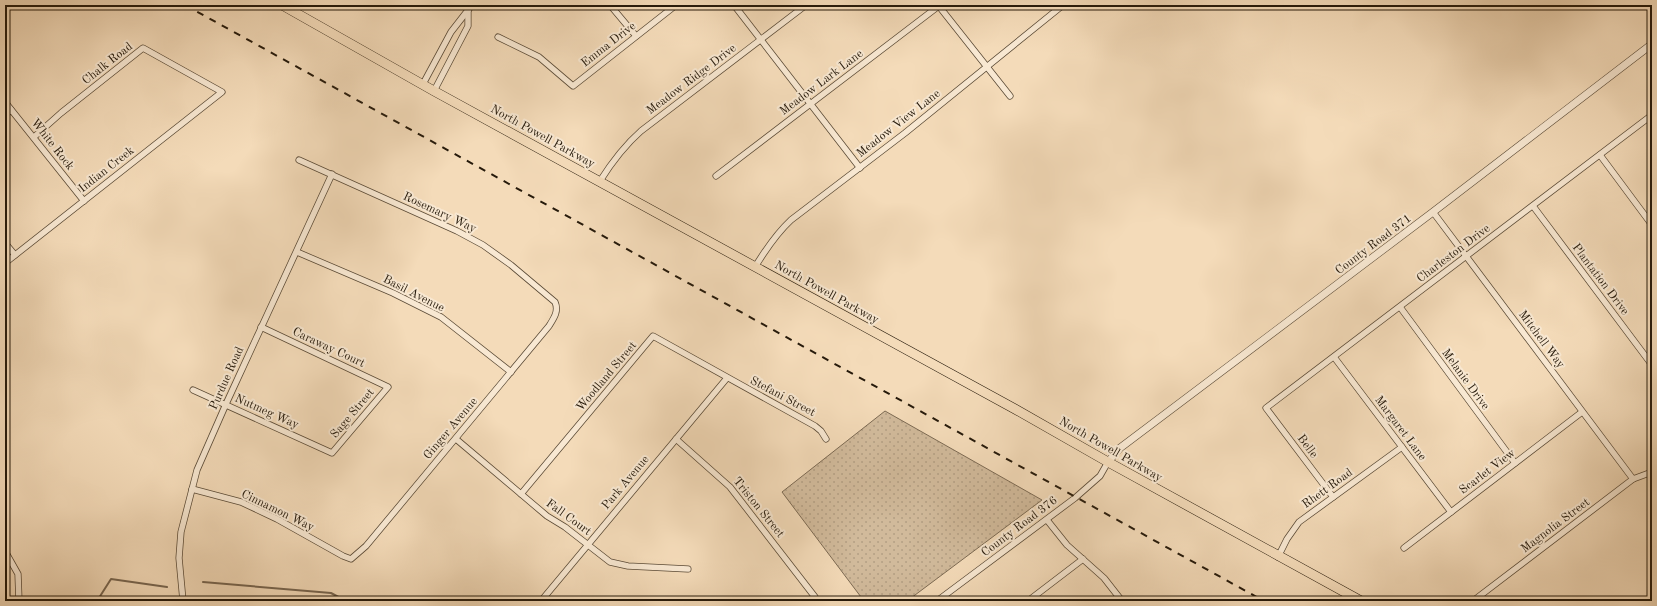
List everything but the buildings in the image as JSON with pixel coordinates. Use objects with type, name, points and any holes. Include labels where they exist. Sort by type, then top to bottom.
[{"type":"main road","name":"North Powell Parkway","points":[[282,5],[434,91],[1015,408],[1108,462],[1361,601]]},
{"type":"street","points":[[423,84],[451,32],[472,5]]},
{"type":"street","points":[[610,5],[636,36]]},
{"type":"street","name":"Emma Drive","points":[[498,37],[539,57],[573,86],[676,5]]},
{"type":"street","points":[[734,5],[860,168]]},
{"type":"street","name":"Meadow Ridge Drive","points":[[600,181],[614,159],[630,141],[806,5]]},
{"type":"street","points":[[938,5],[1010,96]]},
{"type":"street","name":"Meadow Lark Lane","points":[[716,176],[938,5]]},
{"type":"street","name":"Meadow View Lane","points":[[756,267],[768,245],[791,220],[860,168],[1063,5]]},
{"type":"street","points":[[434,91],[468,26],[468,11]]},
{"type":"street","name":"County Road 371","points":[[1108,462],[1120,448],[1434,212],[1652,44]]},
{"type":"street","name":"Chalk Road","points":[[34,137],[61,113],[143,48],[222,92]]},
{"type":"street","name":"Indian Creek","points":[[5,263],[222,92]]},
{"type":"street","name":"White Rock","points":[[5,102],[84,201]]},
{"type":"street","points":[[5,115],[11,110]]},
{"type":"street","name":"Charleston Drive","points":[[1266,408],[1652,115]]},
{"type":"street","points":[[1600,155],[1650,217],[1652,225]]},
{"type":"street","name":"Rosemary Way","points":[[299,160],[457,231],[482,245],[516,269],[552,299],[557,306]]},
{"type":"street","name":"Purdue Road","points":[[183,601],[181,587],[181,532],[198,470],[226,404],[332,174]]},
{"type":"street","name":"Plantation Drive","points":[[1533,206],[1652,365]]},
{"type":"street","name":"Mitchell Way","points":[[1434,212],[1466,257],[1633,479]]},
{"type":"street","points":[[5,243],[15,255]]},
{"type":"street","name":"Basil Avenue","points":[[297,252],[400,296],[441,317],[511,372]]},
{"type":"street","name":"Ginger Avenue","points":[[351,559],[366,546],[549,326],[556,314],[557,306]]},
{"type":"street","name":"Melanie Drive","points":[[1400,307],[1515,463]]},
{"type":"street","name":"Caraway Court","points":[[261,327],[388,387]]},
{"type":"street","name":"Woodland Street","points":[[521,494],[653,336],[727,378]]},
{"type":"street","name":"Margaret Lane","points":[[1334,357],[1451,512]]},
{"type":"street","name":"Stefani Street","points":[[727,378],[815,426],[821,431],[826,439]]},
{"type":"street","name":"Park Avenue","points":[[541,601],[727,378]]},
{"type":"street","name":"Sage Street","points":[[332,453],[388,387]]},
{"type":"street","name":"Nutmeg Way","points":[[193,390],[332,453]]},
{"type":"street","name":"Belle","points":[[1266,408],[1333,497]]},
{"type":"street","name":"Scarlet View","points":[[1404,548],[1582,412]]},
{"type":"street","name":"Fall Court","points":[[456,439],[547,516],[565,527],[610,562],[618,565],[688,569]]},
{"type":"street","name":"Triston Street","points":[[676,439],[722,479],[739,497],[815,597],[810,601]]},
{"type":"street","name":"Rhett Road","points":[[1278,556],[1287,539],[1299,522],[1402,447]]},
{"type":"street","name":"County Road 376","points":[[938,601],[1076,498],[1100,476],[1108,462]]},
{"type":"street","name":"Magnolia Street","points":[[1473,601],[1633,479],[1652,472]]},
{"type":"street","name":"Cinnamon Way","points":[[192,488],[241,502],[277,519],[351,559]]},
{"type":"street","points":[[1047,520],[1067,545],[1097,570],[1122,601]]},
{"type":"street","points":[[5,551],[18,574],[19,601]]},
{"type":"street","points":[[1028,601],[1083,559]]},
{"type":"shaded area","points":[[885,411],[1042,500],[907,601],[864,601],[782,492]]},
{"type":"waterway","points":[[97,601],[111,579],[167,587]]},
{"type":"waterway","points":[[203,582],[331,593],[346,601]]},
{"type":"railway","points":[[185,5],[1264,601]]}]
